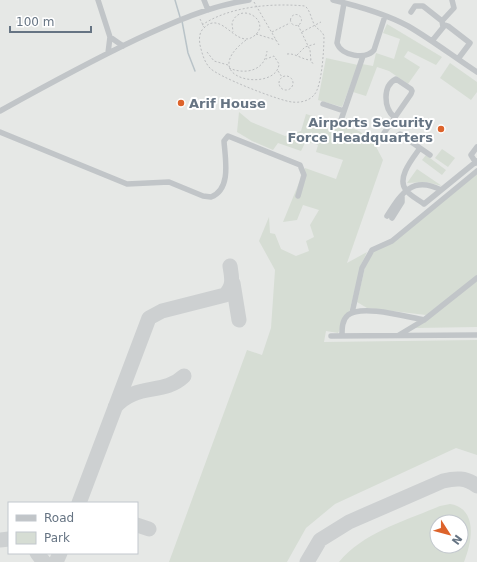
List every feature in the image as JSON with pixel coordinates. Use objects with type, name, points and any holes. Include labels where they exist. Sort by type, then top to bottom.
[{"type":"street","points":[[98,0],[110,37],[108,53]]},
{"type":"street","points":[[204,0],[208,10]]},
{"type":"street","points":[[0,111],[108,53],[179,19],[228,3],[249,0]]},
{"type":"street","points":[[333,0],[385,16],[407,26],[477,72]]},
{"type":"street","points":[[423,6],[425,0]]},
{"type":"street","points":[[432,41],[454,8],[452,0]]},
{"type":"street","points":[[344,3],[337,43],[338,46],[345,52],[368,56],[374,50],[385,16]]},
{"type":"street","points":[[410,12],[415,6],[423,6],[442,24],[448,26],[469,41],[470,46],[458,59]]},
{"type":"street","points":[[110,37],[124,46]]},
{"type":"street","points":[[341,120],[362,56]]},
{"type":"street","points":[[394,117],[388,110],[386,98],[390,84],[396,79],[411,89],[412,92],[385,130],[385,137],[391,140],[400,134],[430,155]]},
{"type":"street","points":[[323,104],[344,111]]},
{"type":"street","points":[[0,132],[127,184],[169,182],[203,196],[211,197],[217,193],[224,179],[227,166],[224,141],[228,136],[300,165],[304,175],[298,196]]},
{"type":"street","points":[[420,148],[404,177],[406,190],[424,204],[476,162],[471,155],[477,147]]},
{"type":"street","points":[[352,313],[362,268],[372,250],[392,240],[477,171]]},
{"type":"street","points":[[390,217],[397,199],[402,197],[406,190],[419,184],[431,185],[441,190]]},
{"type":"street","points":[[399,335],[424,320],[477,278]]},
{"type":"street","points":[[342,336],[343,324],[346,318],[352,313],[364,310],[424,320]]},
{"type":"street","points":[[332,336],[477,335]]},
{"type":"path","points":[[253,0],[279,45]]},
{"type":"path","points":[[202,25],[215,17],[239,10],[256,7],[305,6],[308,8],[314,26],[322,31],[324,36],[318,89],[310,98],[291,102],[222,76],[210,69],[204,60],[200,42],[200,32],[204,27],[213,22],[223,26],[241,38],[248,39]]},
{"type":"path","points":[[228,66],[232,54],[248,39],[256,34],[259,28],[259,20],[255,15],[249,12],[240,12],[234,16],[232,23],[233,32]]},
{"type":"path","points":[[198,13],[204,27]]},
{"type":"path","points":[[272,32],[291,22],[292,17],[297,15],[301,19],[298,25]]},
{"type":"path","points":[[259,20],[263,19]]},
{"type":"path","points":[[291,22],[294,25],[298,25],[302,32],[314,65]]},
{"type":"path","points":[[302,32],[321,22]]},
{"type":"path","points":[[256,34],[276,40]]},
{"type":"path","points":[[297,56],[308,46],[316,44]]},
{"type":"path","points":[[266,59],[267,51]]},
{"type":"path","points":[[207,52],[214,61],[228,66],[235,71],[248,71],[260,67],[266,59],[272,56],[277,58],[279,64],[278,71],[271,78],[253,80],[238,76],[228,66]]},
{"type":"path","points":[[287,54],[297,56],[301,59],[311,60]]},
{"type":"path","points":[[278,71],[283,77]]},
{"type":"path","points":[[287,76],[292,79],[293,83],[290,89],[285,90],[281,88],[279,81],[283,77],[287,76]]},
{"type":"shaded area","points":[[0,0],[477,0],[477,562],[0,562]]},
{"type":"green space","points":[[387,24],[442,57],[436,65],[408,51],[404,57],[420,67],[408,84],[389,71],[377,67],[366,96],[353,92],[362,64],[373,66],[376,53],[394,59],[400,39],[383,33]]},
{"type":"green space","points":[[326,58],[358,65],[342,107],[318,100]]},
{"type":"green space","points":[[450,63],[477,82],[477,92],[471,100],[440,78]]},
{"type":"green space","points":[[239,112],[251,122],[285,136],[301,131],[306,114],[357,130],[372,139],[383,160],[347,263],[367,252],[361,265],[349,313],[338,333],[326,331],[324,342],[477,340],[477,455],[456,448],[335,504],[306,528],[287,562],[169,562],[247,350],[262,355],[271,328],[275,270],[259,241],[269,217],[270,233],[275,234],[281,249],[296,256],[309,251],[306,241],[314,237],[310,225],[319,210],[303,205],[297,220],[283,222],[305,168],[336,179],[343,160],[316,152],[318,145],[306,141],[301,151],[278,143],[273,150],[252,141],[237,132]]},
{"type":"green space","points":[[442,149],[455,158],[448,167],[435,158]]},
{"type":"green space","points":[[426,155],[446,170],[442,175],[422,160]]},
{"type":"green space","points":[[417,169],[442,186],[426,182],[407,183]]},
{"type":"green space","points":[[477,174],[477,276],[426,315],[367,308],[357,302],[365,267],[373,252]]},
{"type":"green space","points":[[477,281],[477,327],[415,328]]},
{"type":"green space","points":[[450,504],[459,507],[466,514],[429,514],[429,554],[467,554],[464,562],[339,562],[360,543],[399,522],[440,506]]},
{"type":"green space","points":[[469,518],[470,526],[471,535],[469,544]]},
{"type":"waterway","points":[[175,0],[180,17]]},
{"type":"waterway","points":[[182,21],[188,53],[195,71]]},
{"type":"taxiway","points":[[79,502],[149,318],[162,311],[225,295],[232,282],[230,266]]},
{"type":"taxiway","points":[[233,283],[239,320]]},
{"type":"taxiway","points":[[115,407],[123,399],[132,394],[167,386],[184,376]]},
{"type":"taxiway","points":[[307,562],[320,540],[349,522],[443,481],[460,479],[469,481],[477,486]]},
{"type":"taxiway","points":[[138,525],[149,529]]},
{"type":"taxiway","points":[[0,540],[8,539]]},
{"type":"taxiway","points":[[38,554],[44,562]]},
{"type":"taxiway","points":[[56,562],[60,554]]},
{"type":"place","name":"Arif House","points":[[181,103]]},
{"type":"place","name":"Airports Security Force Headquarters","points":[[441,129]]}]
